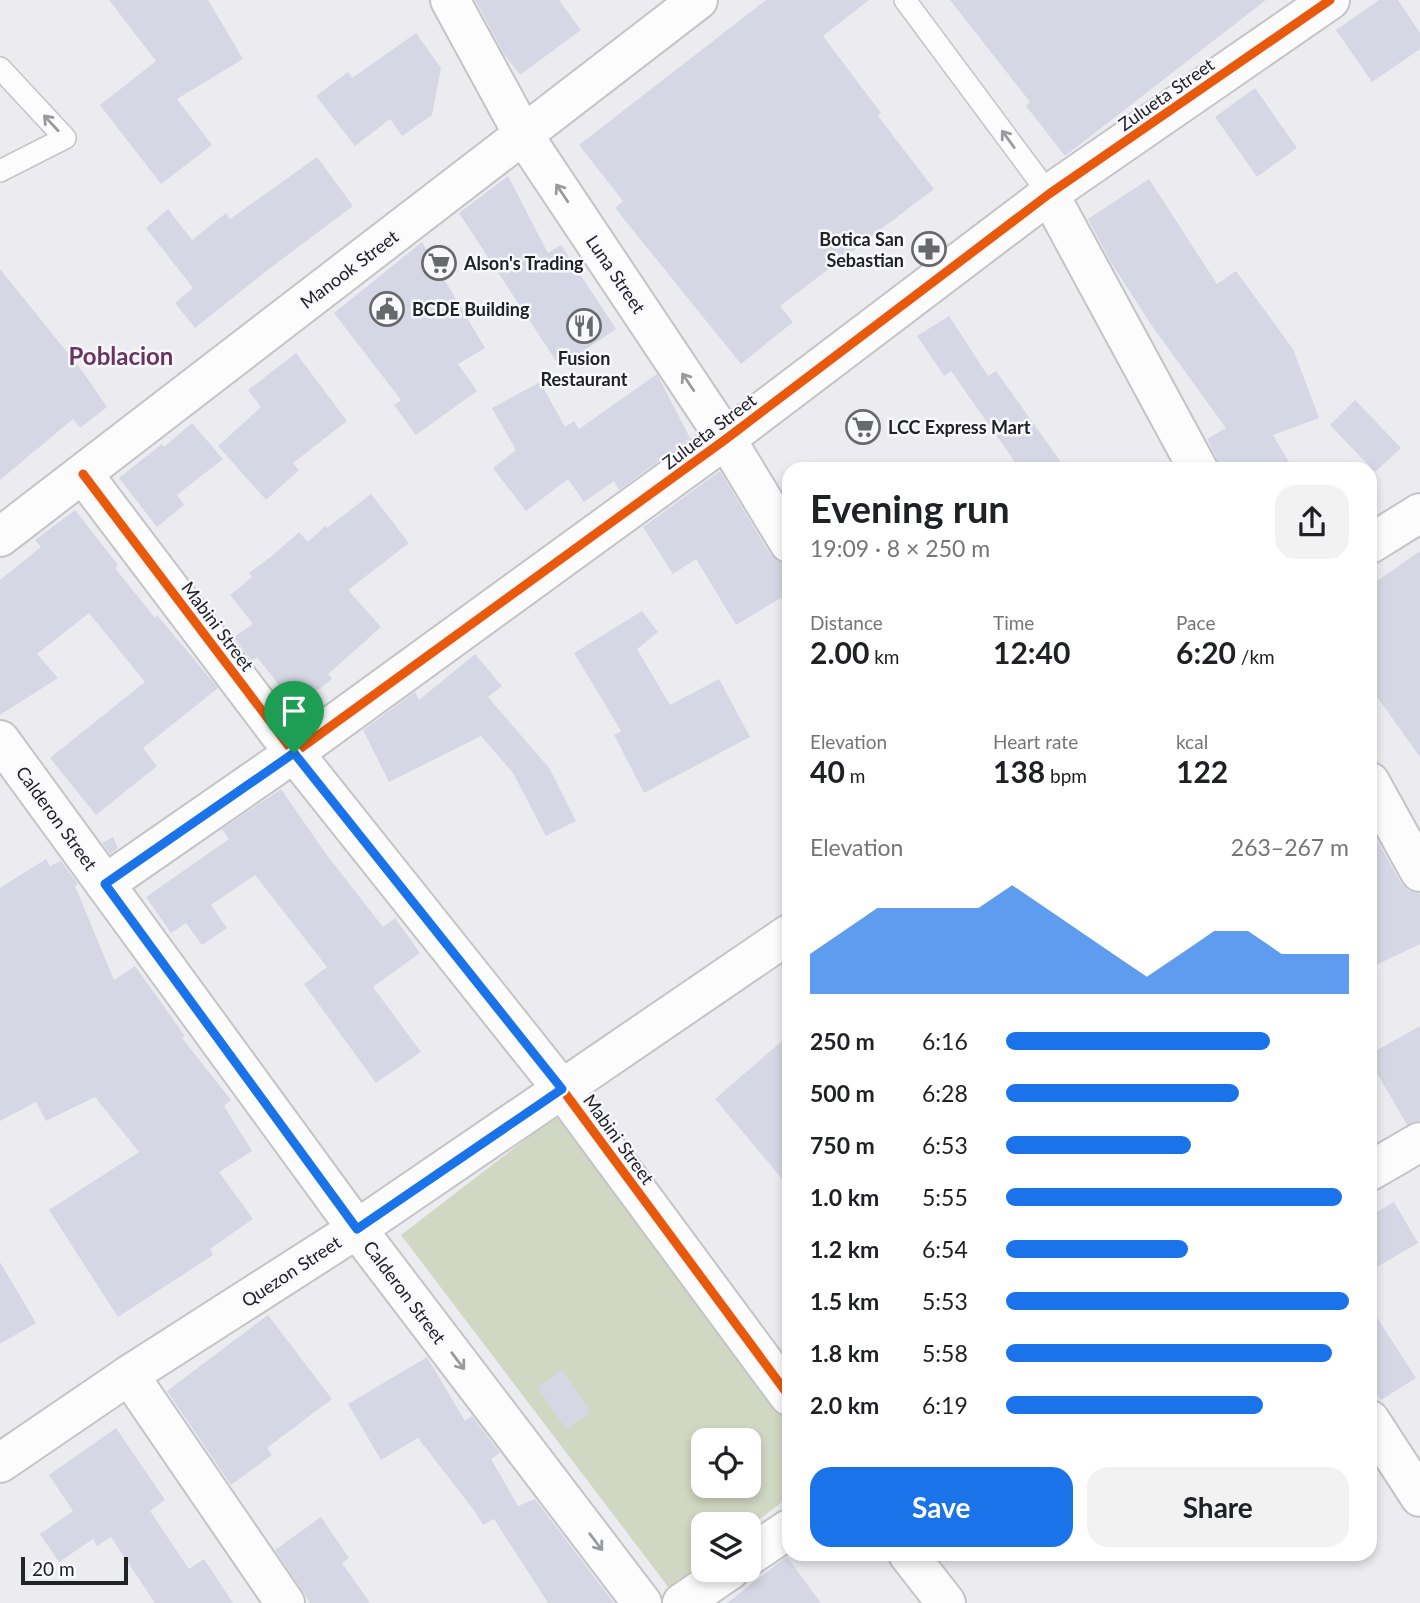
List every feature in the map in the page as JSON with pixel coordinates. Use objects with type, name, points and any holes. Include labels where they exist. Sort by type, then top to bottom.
[{"type":"street","name":"Luna Street","points":[[450,0],[524,136],[726,439],[782,531]]},
{"type":"street","name":"Manook Street","points":[[0,537],[698,0]]},
{"type":"street","name":"Zulueta Street","points":[[105,884],[294,753],[726,439],[1049,194],[1330,0]]},
{"type":"street","points":[[1049,194],[1194,462]]},
{"type":"street","name":"Mabini Street","points":[[83,474],[294,753],[562,1089],[782,1387]]},
{"type":"street","points":[[1377,540],[1420,513]]},
{"type":"street","name":"Calderon Street","points":[[0,740],[357,1229],[642,1603]]},
{"type":"street","points":[[1377,795],[1420,872]]},
{"type":"street","name":"Quezon Street","points":[[0,1463],[129,1375],[357,1229],[782,939]]},
{"type":"street","points":[[1377,1167],[1420,1142]]},
{"type":"street","points":[[129,1375],[285,1603]]},
{"type":"street","points":[[1377,1431],[1420,1497]]},
{"type":"street","points":[[761,1548],[782,1534]]},
{"type":"street","points":[[913,1561],[946,1603]]},
{"type":"street","points":[[682,1603],[713,1582]]},
{"type":"lane","points":[[905,0],[1049,194]]},
{"type":"lane","points":[[0,68],[65,138],[0,171]]},
{"type":"green space","points":[[556,1116],[782,1415],[782,1502],[761,1518],[761,1512],[691,1512],[691,1571],[669,1588],[401,1235]]},
{"type":"building","points":[[109,0],[208,0],[243,59],[177,99],[212,145],[161,184],[100,105],[156,61]]},
{"type":"building","points":[[475,0],[559,0],[581,30],[520,75],[504,54]]},
{"type":"building","points":[[766,0],[869,0],[823,36],[881,113],[878,116],[934,189],[780,306],[793,322],[741,364],[615,208],[623,201],[579,145]]},
{"type":"building","points":[[950,0],[1266,0],[1065,156],[1026,106],[1030,102]]},
{"type":"building","points":[[1379,0],[1398,0],[1420,33],[1420,49],[1372,82],[1336,30]]},
{"type":"building","points":[[416,33],[441,68],[432,115],[402,136],[390,119],[355,146],[316,96],[348,72],[352,78]]},
{"type":"building","points":[[1255,88],[1297,148],[1257,177],[1215,117]]},
{"type":"building","points":[[317,157],[353,206],[195,328],[175,303],[193,288],[146,228],[168,209],[192,240],[226,213],[230,219]]},
{"type":"building","points":[[508,176],[548,253],[561,245],[616,329],[560,367],[459,213]]},
{"type":"building","points":[[1149,179],[1217,284],[1236,271],[1293,349],[1319,418],[1273,435],[1289,462],[1218,462],[1207,439],[1226,428],[1152,326],[1110,261],[1088,219]]},
{"type":"building","points":[[422,242],[485,348],[458,364],[477,391],[416,435],[394,405],[401,400],[334,313]]},
{"type":"building","points":[[0,269],[83,372],[107,407],[80,428],[73,419],[0,480]]},
{"type":"building","points":[[949,316],[988,376],[996,371],[1061,462],[1015,462],[951,371],[944,376],[917,336]]},
{"type":"building","points":[[296,353],[347,421],[293,463],[299,470],[266,500],[218,446],[261,407],[248,390]]},
{"type":"building","points":[[657,374],[690,438],[619,490],[614,481],[584,502],[568,479],[526,511],[493,468],[516,450],[492,408],[540,382],[565,427],[574,421],[579,429]]},
{"type":"building","points":[[1355,400],[1401,448],[1377,470],[1377,462],[1365,462],[1330,425]]},
{"type":"building","points":[[192,423],[223,459],[177,495],[184,505],[157,527],[119,478],[162,444],[164,447]]},
{"type":"building","points":[[720,471],[770,554],[782,562],[782,597],[736,625],[696,559],[673,574],[643,527]]},
{"type":"building","points":[[371,494],[409,543],[348,590],[381,627],[328,674],[332,679],[296,707],[257,657],[252,661],[234,637],[253,624],[230,595],[252,577],[249,573],[299,532],[308,542],[325,526],[327,528]]},
{"type":"building","points":[[75,510],[118,565],[115,568],[155,618],[157,615],[218,688],[143,748],[157,766],[96,815],[50,758],[145,682],[89,613],[37,654],[58,678],[0,715],[0,580],[41,547],[35,540]]},
{"type":"building","points":[[1420,551],[1420,757],[1377,697],[1377,581]]},
{"type":"building","points":[[642,611],[658,632],[637,649],[670,705],[719,679],[750,737],[644,793],[614,735],[621,731],[574,653]]},
{"type":"building","points":[[475,654],[502,686],[488,697],[550,769],[576,821],[546,836],[513,773],[481,736],[389,782],[363,730],[415,692],[419,700]]},
{"type":"building","points":[[281,789],[326,854],[383,927],[395,918],[420,953],[373,987],[421,1052],[376,1083],[304,984],[327,967],[255,875],[211,905],[227,928],[202,945],[186,923],[171,933],[146,897],[229,839],[222,829]]},
{"type":"building","points":[[113,837],[118,848],[110,854],[102,843]]},
{"type":"building","points":[[1377,842],[1401,883],[1409,891],[1420,894],[1420,944],[1377,965]]},
{"type":"building","points":[[46,859],[50,866],[61,861],[78,884],[75,886],[114,980],[135,966],[185,1036],[182,1038],[231,1100],[224,1106],[252,1151],[219,1172],[253,1219],[210,1249],[213,1255],[118,1317],[49,1210],[139,1152],[95,1097],[46,1121],[36,1102],[0,1121],[0,888]]},
{"type":"building","points":[[1420,1026],[1420,1120],[1407,1125],[1377,1073],[1377,1050]]},
{"type":"building","points":[[782,1041],[782,1179],[715,1099]]},
{"type":"building","points":[[1394,1202],[1418,1243],[1377,1267],[1377,1212]]},
{"type":"building","points":[[0,1262],[36,1323],[0,1344]]},
{"type":"building","points":[[268,1315],[332,1399],[267,1448],[272,1455],[231,1485],[167,1391]]},
{"type":"building","points":[[1377,1318],[1416,1378],[1381,1400],[1377,1394]]},
{"type":"building","points":[[427,1357],[465,1421],[472,1416],[500,1453],[491,1459],[518,1506],[535,1499],[614,1603],[548,1603],[494,1519],[483,1525],[418,1438],[381,1460],[348,1404]]},
{"type":"building","points":[[562,1370],[591,1412],[566,1429],[538,1388]]},
{"type":"building","points":[[116,1428],[165,1500],[150,1511],[189,1569],[204,1559],[233,1603],[155,1603],[111,1537],[97,1546],[93,1539],[59,1562],[40,1534],[73,1511],[49,1475]]},
{"type":"building","points":[[321,1517],[349,1558],[342,1563],[370,1603],[310,1603],[275,1550]]},
{"type":"building","points":[[782,1560],[790,1561],[821,1603],[727,1603],[754,1582],[761,1582],[761,1576]]},
{"type":"cycle path","points":[[105,884],[294,753],[726,439],[1049,194],[1330,0]]},
{"type":"cycle path","points":[[83,474],[294,753],[562,1089],[782,1387]]},
{"type":"place","name":"Botica San Sebastian","points":[[929,249]]},
{"type":"place","name":"Alson's Trading","points":[[439,263]]},
{"type":"place","name":"BCDE Building","points":[[387,309]]},
{"type":"place","name":"Fusion Restaurant","points":[[584,326]]},
{"type":"place","name":"LCC Express Mart","points":[[863,427]]},
{"type":"district","name":"Poblacion","points":[[121,355]]},
{"type":"route","points":[[294,753],[562,1089],[357,1229],[105,884],[294,753]]}]
